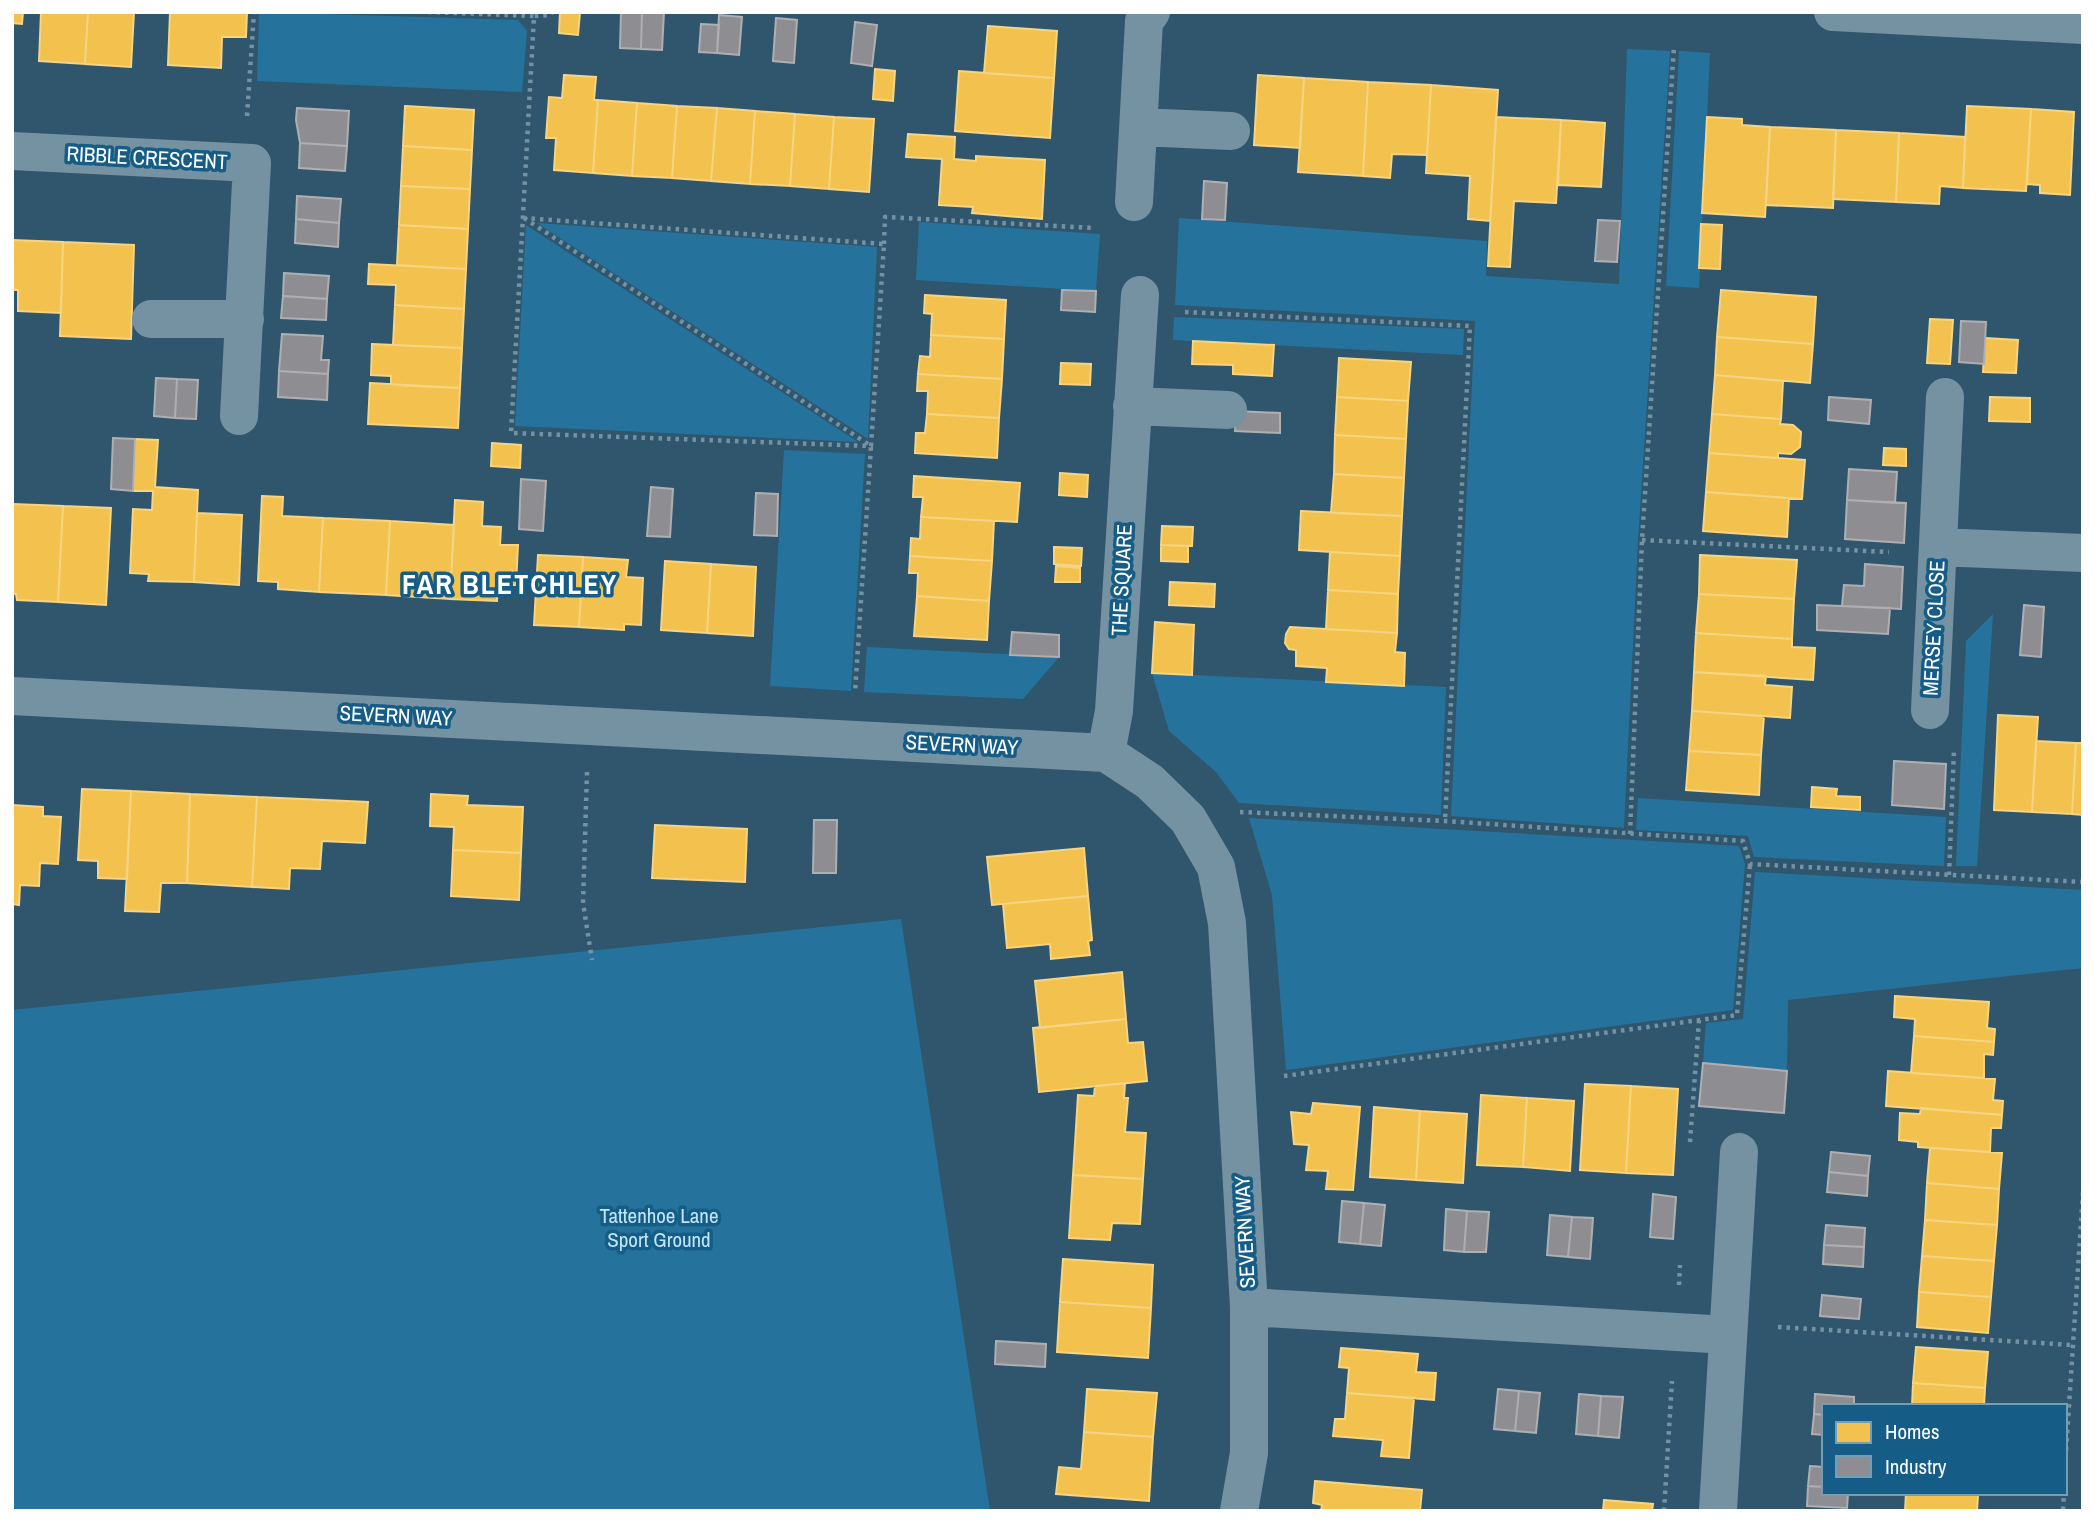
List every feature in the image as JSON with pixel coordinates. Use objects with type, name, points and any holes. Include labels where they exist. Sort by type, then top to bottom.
[{"type":"street","points":[[1134,202],[1144,21],[1151,12]]},
{"type":"street","points":[[1833,12],[2083,25]]},
{"type":"street","points":[[1139,127],[1231,131]]},
{"type":"street","name":"RIBBLE CRESCENT","points":[[12,151],[252,163],[239,416]]},
{"type":"street","name":"THE SQUARE","points":[[1106,753],[1114,711],[1140,295]]},
{"type":"street","points":[[151,319],[245,319]]},
{"type":"street","name":"MERSEY CLOSE","points":[[1930,710],[1945,397]]},
{"type":"street","points":[[1132,406],[1228,410]]},
{"type":"street","name":"MERSEY CLOSE","points":[[1938,547],[2083,553]]},
{"type":"street","name":"SEVERN WAY","points":[[12,696],[1106,753],[1150,782],[1188,819],[1216,867],[1227,923],[1250,1307],[1249,1453],[1239,1511]]},
{"type":"street","points":[[1718,1510],[1738,1152]]},
{"type":"street","points":[[1250,1307],[1728,1335]]},
{"type":"path","points":[[247,118],[254,12]]},
{"type":"path","points":[[428,12],[534,16],[551,15],[552,12]]},
{"type":"path","points":[[534,16],[511,433],[871,446]]},
{"type":"path","points":[[1630,834],[1642,540],[1674,46]]},
{"type":"path","points":[[855,698],[885,217],[1107,228]]},
{"type":"path","points":[[523,218],[884,244]]},
{"type":"path","points":[[523,218],[871,446]]},
{"type":"path","points":[[1180,312],[1470,326],[1445,821]]},
{"type":"path","points":[[1642,540],[1894,552]]},
{"type":"path","points":[[1949,875],[1955,738]]},
{"type":"path","points":[[587,771],[583,902],[592,960]]},
{"type":"path","points":[[1239,812],[1445,821],[1743,841],[1749,864],[1737,1015],[1283,1076]]},
{"type":"path","points":[[1749,864],[2083,882]]},
{"type":"path","points":[[2067,1432],[2083,1192]]},
{"type":"path","points":[[1728,1335],[1780,1327],[2072,1345]]},
{"type":"green space","points":[[259,12],[518,20],[527,31],[522,92],[257,81]]},
{"type":"green space","points":[[1627,49],[1670,51],[1638,541],[1624,828],[1451,816],[1475,321],[1175,305],[1179,218],[1487,241],[1486,276],[1619,284]]},
{"type":"green space","points":[[1679,51],[1710,53],[1699,288],[1666,286]]},
{"type":"green space","points":[[919,222],[1100,234],[1096,291],[916,280]]},
{"type":"green space","points":[[537,223],[877,247],[868,439]]},
{"type":"green space","points":[[526,225],[858,442],[515,426]]},
{"type":"green space","points":[[1174,317],[1464,329],[1463,355],[1173,340]]},
{"type":"green space","points":[[784,450],[865,454],[851,691],[770,686]]},
{"type":"green space","points":[[1993,614],[1977,866],[1956,866],[1966,641]]},
{"type":"green space","points":[[867,647],[1059,657],[1023,699],[864,692]]},
{"type":"green space","points":[[1152,673],[1446,687],[1441,815],[1239,803],[1216,772],[1169,731]]},
{"type":"green space","points":[[1638,798],[1946,817],[1944,866],[1754,857],[1748,836],[1636,830]]},
{"type":"green space","points":[[1249,818],[1739,846],[1745,864],[1733,1010],[1286,1070],[1272,895]]},
{"type":"green space","points":[[1755,872],[2083,890],[2083,968],[1788,1000],[1787,1071],[1703,1063],[1706,1023],[1743,1019]]},
{"type":"green space","name":"Tattenhoe Lane Sport Ground","points":[[901,919],[990,1511],[12,1511],[12,1010]]},
{"type":"building: Homes","points":[[12,12],[23,12],[22,24],[12,23]]},
{"type":"building: Homes","points":[[41,12],[88,12],[85,64],[39,61]]},
{"type":"building: Homes","points":[[88,12],[134,12],[131,67],[85,64]]},
{"type":"building: Homes","points":[[170,12],[247,12],[246,37],[222,37],[221,68],[168,65]]},
{"type":"building: Homes","points":[[560,12],[580,12],[578,35],[559,33]]},
{"type":"building: Homes","points":[[988,26],[1057,31],[1054,78],[984,73]]},
{"type":"building: Homes","points":[[875,69],[895,71],[893,101],[873,99]]},
{"type":"building: Homes","points":[[959,71],[1054,78],[1050,138],[955,131]]},
{"type":"building: Homes","points":[[564,75],[596,77],[594,100],[598,100],[593,173],[554,170],[556,138],[546,138],[549,97],[562,98]]},
{"type":"building: Homes","points":[[1258,75],[1304,78],[1300,148],[1254,145]]},
{"type":"building: Homes","points":[[1304,78],[1368,82],[1363,176],[1298,172]]},
{"type":"building: Homes","points":[[1368,82],[1431,85],[1427,155],[1392,154],[1390,178],[1363,176]]},
{"type":"building: Homes","points":[[1431,85],[1498,90],[1490,221],[1468,219],[1470,176],[1426,173]]},
{"type":"building: Homes","points":[[598,100],[637,103],[632,176],[593,173]]},
{"type":"building: Homes","points":[[637,103],[677,106],[672,178],[632,176]]},
{"type":"building: Homes","points":[[405,106],[474,110],[472,150],[403,146]]},
{"type":"building: Homes","points":[[677,106],[717,108],[711,181],[672,178]]},
{"type":"building: Homes","points":[[1967,106],[2031,109],[2026,191],[1963,188]]},
{"type":"building: Homes","points":[[717,108],[755,111],[750,184],[711,181]]},
{"type":"building: Homes","points":[[2031,109],[2074,112],[2070,195],[2040,193],[2040,185],[2027,184]]},
{"type":"building: Homes","points":[[755,111],[795,114],[790,186],[750,184]]},
{"type":"building: Homes","points":[[795,114],[834,117],[829,189],[790,186]]},
{"type":"building: Homes","points":[[834,117],[874,119],[869,192],[829,189]]},
{"type":"building: Homes","points":[[1496,117],[1561,120],[1556,203],[1514,201],[1510,267],[1488,266]]},
{"type":"building: Homes","points":[[1707,117],[1742,119],[1742,125],[1770,127],[1765,217],[1702,213]]},
{"type":"building: Homes","points":[[1561,120],[1605,123],[1601,187],[1558,185]]},
{"type":"building: Homes","points":[[1770,127],[1836,130],[1833,208],[1766,205]]},
{"type":"building: Homes","points":[[1836,130],[1899,133],[1896,202],[1833,199]]},
{"type":"building: Homes","points":[[1899,133],[1965,137],[1963,188],[1940,186],[1939,204],[1896,202]]},
{"type":"building: Homes","points":[[908,134],[955,137],[954,159],[976,161],[976,156],[1045,160],[1042,219],[972,213],[973,207],[939,205],[942,159],[906,157]]},
{"type":"building: Homes","points":[[403,146],[472,150],[470,189],[401,186]]},
{"type":"building: Homes","points":[[401,186],[470,189],[468,229],[399,225]]},
{"type":"building: Homes","points":[[1701,224],[1722,225],[1720,269],[1699,268]]},
{"type":"building: Homes","points":[[399,225],[468,229],[466,269],[397,265]]},
{"type":"building: Homes","points":[[12,240],[63,242],[61,313],[18,311],[18,290],[12,290]]},
{"type":"building: Homes","points":[[63,242],[134,245],[131,339],[60,336]]},
{"type":"building: Homes","points":[[369,264],[466,269],[464,309],[395,305],[396,285],[368,284]]},
{"type":"building: Homes","points":[[1721,290],[1816,297],[1813,344],[1717,337]]},
{"type":"building: Homes","points":[[925,295],[1006,300],[1004,339],[931,335],[932,314],[924,313]]},
{"type":"building: Homes","points":[[395,305],[464,309],[462,348],[393,345]]},
{"type":"building: Homes","points":[[1930,319],[1953,320],[1950,364],[1927,363]]},
{"type":"building: Homes","points":[[931,335],[1004,339],[1002,379],[918,374],[920,356],[930,357]]},
{"type":"building: Homes","points":[[1717,337],[1813,344],[1810,383],[1715,375]]},
{"type":"building: Homes","points":[[1985,338],[2018,340],[2016,373],[1983,372]]},
{"type":"building: Homes","points":[[1193,341],[1274,345],[1272,376],[1233,374],[1233,365],[1192,364]]},
{"type":"building: Homes","points":[[372,344],[462,348],[460,388],[391,385],[391,376],[371,375]]},
{"type":"building: Homes","points":[[1339,358],[1411,362],[1408,401],[1337,397]]},
{"type":"building: Homes","points":[[1061,363],[1091,364],[1090,385],[1060,384]]},
{"type":"building: Homes","points":[[918,374],[1002,379],[999,418],[927,414],[928,391],[917,391]]},
{"type":"building: Homes","points":[[1715,375],[1783,381],[1781,419],[1712,414]]},
{"type":"building: Homes","points":[[370,383],[460,388],[458,428],[368,424]]},
{"type":"building: Homes","points":[[1337,397],[1408,401],[1406,439],[1335,435]]},
{"type":"building: Homes","points":[[1990,397],[2030,398],[2030,422],[1989,421]]},
{"type":"building: Homes","points":[[927,414],[999,418],[997,458],[915,453],[916,433],[925,433]]},
{"type":"building: Homes","points":[[1712,414],[1781,419],[1780,424],[1793,425],[1801,432],[1800,447],[1791,454],[1778,453],[1778,458],[1709,453]]},
{"type":"building: Homes","points":[[1335,435],[1406,439],[1404,478],[1334,474]]},
{"type":"building: Homes","points":[[135,439],[158,440],[155,487],[198,490],[194,582],[148,581],[149,574],[130,573],[133,509],[152,510],[153,491],[133,491]]},
{"type":"building: Homes","points":[[492,443],[521,445],[520,468],[491,466]]},
{"type":"building: Homes","points":[[1884,448],[1906,449],[1906,466],[1883,465]]},
{"type":"building: Homes","points":[[1709,453],[1805,460],[1802,499],[1706,492]]},
{"type":"building: Homes","points":[[1060,473],[1088,475],[1087,497],[1059,495]]},
{"type":"building: Homes","points":[[1334,474],[1404,478],[1402,516],[1331,513]]},
{"type":"building: Homes","points":[[914,476],[1020,483],[1017,522],[921,517],[923,497],[913,497]]},
{"type":"building: Homes","points":[[1706,492],[1789,498],[1787,537],[1703,531]]},
{"type":"building: Homes","points":[[262,496],[283,497],[282,516],[323,518],[319,592],[278,589],[278,582],[258,581]]},
{"type":"building: Homes","points":[[455,500],[483,502],[482,526],[501,527],[500,545],[518,545],[516,585],[498,585],[497,601],[450,599]]},
{"type":"building: Homes","points":[[13,504],[63,506],[58,602],[17,600],[16,594],[12,594]]},
{"type":"building: Homes","points":[[63,506],[111,508],[106,605],[58,602]]},
{"type":"building: Homes","points":[[1301,511],[1402,516],[1400,556],[1299,550]]},
{"type":"building: Homes","points":[[197,513],[242,515],[239,585],[194,582]]},
{"type":"building: Homes","points":[[921,517],[994,521],[992,561],[910,556],[911,538],[920,539]]},
{"type":"building: Homes","points":[[323,518],[390,521],[386,595],[319,592]]},
{"type":"building: Homes","points":[[390,521],[454,525],[450,599],[386,595]]},
{"type":"building: Homes","points":[[1162,526],[1193,527],[1192,546],[1161,545]]},
{"type":"building: Homes","points":[[1161,545],[1188,546],[1188,562],[1161,561]]},
{"type":"building: Homes","points":[[1054,547],[1082,548],[1081,566],[1054,564]]},
{"type":"building: Homes","points":[[1330,552],[1400,556],[1398,594],[1328,590]]},
{"type":"building: Homes","points":[[538,555],[583,557],[579,627],[534,625]]},
{"type":"building: Homes","points":[[1700,555],[1797,560],[1794,599],[1699,594]]},
{"type":"building: Homes","points":[[910,556],[992,561],[989,601],[917,596],[918,573],[909,573]]},
{"type":"building: Homes","points":[[583,557],[628,560],[626,577],[643,578],[641,625],[624,624],[624,630],[579,627]]},
{"type":"building: Homes","points":[[665,561],[711,564],[707,633],[661,630]]},
{"type":"building: Homes","points":[[711,564],[756,567],[753,636],[707,633]]},
{"type":"building: Homes","points":[[1056,566],[1080,568],[1080,582],[1055,582]]},
{"type":"building: Homes","points":[[1170,582],[1215,584],[1214,607],[1169,605]]},
{"type":"building: Homes","points":[[1328,590],[1398,594],[1397,633],[1326,629]]},
{"type":"building: Homes","points":[[1699,594],[1794,599],[1792,639],[1696,633]]},
{"type":"building: Homes","points":[[917,596],[989,601],[987,640],[914,636]]},
{"type":"building: Homes","points":[[1155,622],[1194,625],[1192,675],[1152,673]]},
{"type":"building: Homes","points":[[1290,627],[1397,633],[1395,652],[1405,653],[1404,686],[1326,682],[1327,668],[1296,666],[1296,650],[1289,649],[1285,643]]},
{"type":"building: Homes","points":[[1696,633],[1792,639],[1792,647],[1815,648],[1813,680],[1694,672]]},
{"type":"building: Homes","points":[[1694,672],[1766,676],[1765,685],[1792,687],[1790,718],[1692,711]]},
{"type":"building: Homes","points":[[1692,711],[1764,716],[1761,755],[1689,751]]},
{"type":"building: Homes","points":[[1998,715],[2038,717],[2032,812],[1994,810]]},
{"type":"building: Homes","points":[[2036,741],[2076,743],[2072,814],[2032,812]]},
{"type":"building: Homes","points":[[2076,743],[2083,743],[2083,815],[2072,814]]},
{"type":"building: Homes","points":[[1689,751],[1761,755],[1759,795],[1686,790]]},
{"type":"building: Homes","points":[[1812,787],[1837,789],[1836,796],[1860,797],[1860,810],[1811,807]]},
{"type":"building: Homes","points":[[82,789],[131,791],[127,879],[98,878],[98,861],[78,860]]},
{"type":"building: Homes","points":[[131,791],[190,794],[187,883],[161,883],[159,912],[125,911]]},
{"type":"building: Homes","points":[[190,794],[257,797],[252,887],[187,883]]},
{"type":"building: Homes","points":[[431,794],[468,796],[467,805],[523,807],[521,853],[453,850],[454,827],[430,826]]},
{"type":"building: Homes","points":[[257,797],[368,802],[365,843],[322,841],[320,869],[290,868],[289,889],[252,887]]},
{"type":"building: Homes","points":[[12,805],[43,807],[43,816],[61,817],[58,864],[40,863],[39,886],[20,885],[19,905],[12,904]]},
{"type":"building: Homes","points":[[655,825],[747,829],[745,882],[652,878]]},
{"type":"building: Homes","points":[[1084,848],[1088,896],[992,905],[987,857]]},
{"type":"building: Homes","points":[[453,850],[521,853],[519,900],[451,896]]},
{"type":"building: Homes","points":[[1088,896],[1092,940],[1088,941],[1090,955],[1051,959],[1050,944],[1007,948],[1003,904]]},
{"type":"building: Homes","points":[[1122,972],[1126,1019],[1040,1028],[1035,981]]},
{"type":"building: Homes","points":[[1895,996],[1989,1002],[1987,1028],[1995,1029],[1994,1042],[1914,1036],[1915,1019],[1894,1017]]},
{"type":"building: Homes","points":[[1126,1019],[1128,1043],[1143,1042],[1147,1081],[1039,1092],[1033,1028]]},
{"type":"building: Homes","points":[[1914,1036],[1994,1042],[1993,1055],[1984,1054],[1984,1078],[1911,1073]]},
{"type":"building: Homes","points":[[1888,1071],[1995,1079],[1993,1100],[2003,1101],[2002,1115],[1886,1106]]},
{"type":"building: Homes","points":[[1125,1083],[1124,1098],[1128,1098],[1125,1132],[1146,1133],[1143,1179],[1073,1175],[1078,1095],[1094,1096],[1095,1086]]},
{"type":"building: Homes","points":[[1585,1084],[1631,1086],[1626,1173],[1580,1170]]},
{"type":"building: Homes","points":[[1631,1086],[1678,1089],[1673,1175],[1626,1173]]},
{"type":"building: Homes","points":[[1481,1095],[1527,1098],[1523,1167],[1477,1165]]},
{"type":"building: Homes","points":[[1527,1098],[1574,1101],[1570,1171],[1523,1167]]},
{"type":"building: Homes","points":[[1313,1103],[1360,1107],[1353,1190],[1326,1189],[1328,1171],[1306,1170],[1309,1145],[1294,1144],[1291,1112],[1311,1114]]},
{"type":"building: Homes","points":[[1374,1107],[1420,1111],[1416,1180],[1370,1177]]},
{"type":"building: Homes","points":[[1921,1108],[2002,1115],[2001,1128],[1991,1128],[1990,1152],[1918,1147],[1918,1142],[1899,1140],[1900,1113],[1920,1114]]},
{"type":"building: Homes","points":[[1420,1111],[1467,1114],[1463,1183],[1416,1180]]},
{"type":"building: Homes","points":[[1930,1148],[2002,1153],[1999,1189],[1927,1183]]},
{"type":"building: Homes","points":[[1073,1175],[1143,1179],[1140,1224],[1112,1223],[1110,1240],[1069,1238]]},
{"type":"building: Homes","points":[[1927,1183],[1999,1189],[1997,1225],[1925,1220]]},
{"type":"building: Homes","points":[[1925,1220],[1997,1225],[1994,1261],[1922,1256]]},
{"type":"building: Homes","points":[[1922,1256],[1994,1261],[1991,1297],[1919,1292]]},
{"type":"building: Homes","points":[[1063,1259],[1153,1265],[1151,1308],[1060,1302]]},
{"type":"building: Homes","points":[[1919,1292],[1991,1297],[1988,1333],[1917,1327]]},
{"type":"building: Homes","points":[[1060,1302],[1151,1308],[1148,1358],[1057,1352]]},
{"type":"building: Homes","points":[[1916,1347],[1988,1352],[1985,1388],[1913,1383]]},
{"type":"building: Homes","points":[[1341,1348],[1418,1354],[1416,1372],[1436,1373],[1434,1400],[1347,1393],[1349,1368],[1339,1367]]},
{"type":"building: Homes","points":[[1913,1383],[1985,1388],[1984,1404],[1912,1404]]},
{"type":"building: Homes","points":[[1087,1389],[1157,1393],[1153,1437],[1084,1432]]},
{"type":"building: Homes","points":[[1347,1393],[1414,1398],[1409,1458],[1381,1456],[1383,1440],[1333,1436],[1335,1419],[1345,1419]]},
{"type":"building: Homes","points":[[1084,1432],[1153,1437],[1149,1501],[1056,1494],[1059,1467],[1081,1469]]},
{"type":"building: Homes","points":[[1315,1481],[1422,1490],[1420,1511],[1321,1511],[1322,1505],[1313,1503]]},
{"type":"building: Homes","points":[[1906,1495],[1978,1495],[1977,1511],[1905,1511]]},
{"type":"building: Homes","points":[[1604,1500],[1653,1504],[1652,1511],[1603,1511]]},
{"type":"building: Industry","points":[[621,12],[642,12],[641,49],[620,48]]},
{"type":"building: Industry","points":[[642,12],[664,12],[662,50],[641,49]]},
{"type":"building: Industry","points":[[719,15],[742,17],[739,55],[717,53]]},
{"type":"building: Industry","points":[[776,18],[797,20],[794,63],[773,61]]},
{"type":"building: Industry","points":[[855,22],[877,25],[872,66],[851,63]]},
{"type":"building: Industry","points":[[701,24],[719,25],[717,53],[699,52]]},
{"type":"building: Industry","points":[[297,108],[349,111],[347,146],[300,143]]},
{"type":"building: Industry","points":[[300,143],[347,146],[345,171],[299,168]]},
{"type":"building: Industry","points":[[1204,181],[1227,183],[1225,220],[1202,219]]},
{"type":"building: Industry","points":[[297,196],[341,199],[339,223],[296,219]]},
{"type":"building: Industry","points":[[296,219],[339,223],[338,247],[295,243]]},
{"type":"building: Industry","points":[[1598,220],[1620,221],[1617,262],[1595,261]]},
{"type":"building: Industry","points":[[284,273],[329,276],[327,299],[283,296]]},
{"type":"building: Industry","points":[[1062,290],[1096,291],[1095,312],[1061,310]]},
{"type":"building: Industry","points":[[283,296],[327,299],[326,320],[281,318]]},
{"type":"building: Industry","points":[[1961,321],[1986,322],[1984,364],[1959,362]]},
{"type":"building: Industry","points":[[282,334],[323,336],[321,360],[329,360],[328,374],[279,371]]},
{"type":"building: Industry","points":[[279,371],[328,374],[327,400],[278,397]]},
{"type":"building: Industry","points":[[156,378],[177,379],[175,418],[154,416]]},
{"type":"building: Industry","points":[[177,379],[198,380],[196,419],[175,418]]},
{"type":"building: Industry","points":[[1829,397],[1871,400],[1869,424],[1828,420]]},
{"type":"building: Industry","points":[[1236,411],[1280,413],[1280,433],[1235,431]]},
{"type":"building: Industry","points":[[113,438],[135,439],[133,491],[111,489]]},
{"type":"building: Industry","points":[[1849,469],[1897,472],[1895,503],[1847,500]]},
{"type":"building: Industry","points":[[521,479],[546,481],[543,531],[519,529]]},
{"type":"building: Industry","points":[[651,487],[673,489],[670,537],[647,536]]},
{"type":"building: Industry","points":[[756,493],[778,494],[777,536],[754,535]]},
{"type":"building: Industry","points":[[1847,500],[1906,503],[1904,543],[1845,539]]},
{"type":"building: Industry","points":[[1865,564],[1903,567],[1901,609],[1842,606],[1844,585],[1864,586]]},
{"type":"building: Industry","points":[[1817,605],[1890,608],[1888,634],[1817,630]]},
{"type":"building: Industry","points":[[2024,605],[2044,607],[2041,657],[2020,655]]},
{"type":"building: Industry","points":[[1012,632],[1059,635],[1059,657],[1010,655]]},
{"type":"building: Industry","points":[[1894,761],[1946,764],[1944,809],[1892,805]]},
{"type":"building: Industry","points":[[814,820],[837,820],[836,873],[813,873]]},
{"type":"building: Industry","points":[[1703,1063],[1787,1071],[1784,1113],[1699,1106]]},
{"type":"building: Industry","points":[[1831,1152],[1870,1156],[1868,1176],[1829,1172]]},
{"type":"building: Industry","points":[[1829,1172],[1868,1176],[1867,1196],[1827,1192]]},
{"type":"building: Industry","points":[[1653,1194],[1676,1197],[1673,1239],[1650,1237]]},
{"type":"building: Industry","points":[[1342,1201],[1364,1203],[1360,1244],[1339,1242]]},
{"type":"building: Industry","points":[[1364,1203],[1385,1205],[1381,1246],[1360,1244]]},
{"type":"building: Industry","points":[[1446,1209],[1467,1211],[1464,1252],[1444,1250]]},
{"type":"building: Industry","points":[[1467,1211],[1489,1212],[1486,1252],[1464,1252]]},
{"type":"building: Industry","points":[[1550,1215],[1572,1217],[1568,1257],[1547,1255]]},
{"type":"building: Industry","points":[[1572,1217],[1593,1218],[1590,1259],[1568,1257]]},
{"type":"building: Industry","points":[[1826,1225],[1865,1228],[1864,1247],[1824,1245]]},
{"type":"building: Industry","points":[[1824,1245],[1864,1247],[1863,1267],[1823,1264]]},
{"type":"building: Industry","points":[[1822,1295],[1861,1299],[1859,1319],[1820,1316]]},
{"type":"building: Industry","points":[[996,1341],[1046,1344],[1045,1367],[995,1364]]},
{"type":"building: Industry","points":[[1498,1389],[1519,1391],[1515,1431],[1494,1429]]},
{"type":"building: Industry","points":[[1519,1391],[1540,1393],[1536,1433],[1515,1431]]},
{"type":"building: Industry","points":[[1579,1394],[1601,1396],[1598,1436],[1576,1434]]},
{"type":"building: Industry","points":[[1815,1394],[1854,1397],[1854,1404],[1822,1404],[1822,1415],[1814,1414]]},
{"type":"building: Industry","points":[[1601,1396],[1623,1397],[1619,1438],[1598,1436]]},
{"type":"building: Industry","points":[[1814,1414],[1822,1415],[1822,1435],[1812,1434]]},
{"type":"building: Industry","points":[[1810,1466],[1822,1467],[1822,1487],[1808,1486]]},
{"type":"building: Industry","points":[[1808,1486],[1822,1487],[1822,1495],[1848,1495],[1847,1508],[1807,1506]]},
{"type":"district","name":"FAR BLETCHLEY","points":[[510,584]]}]
